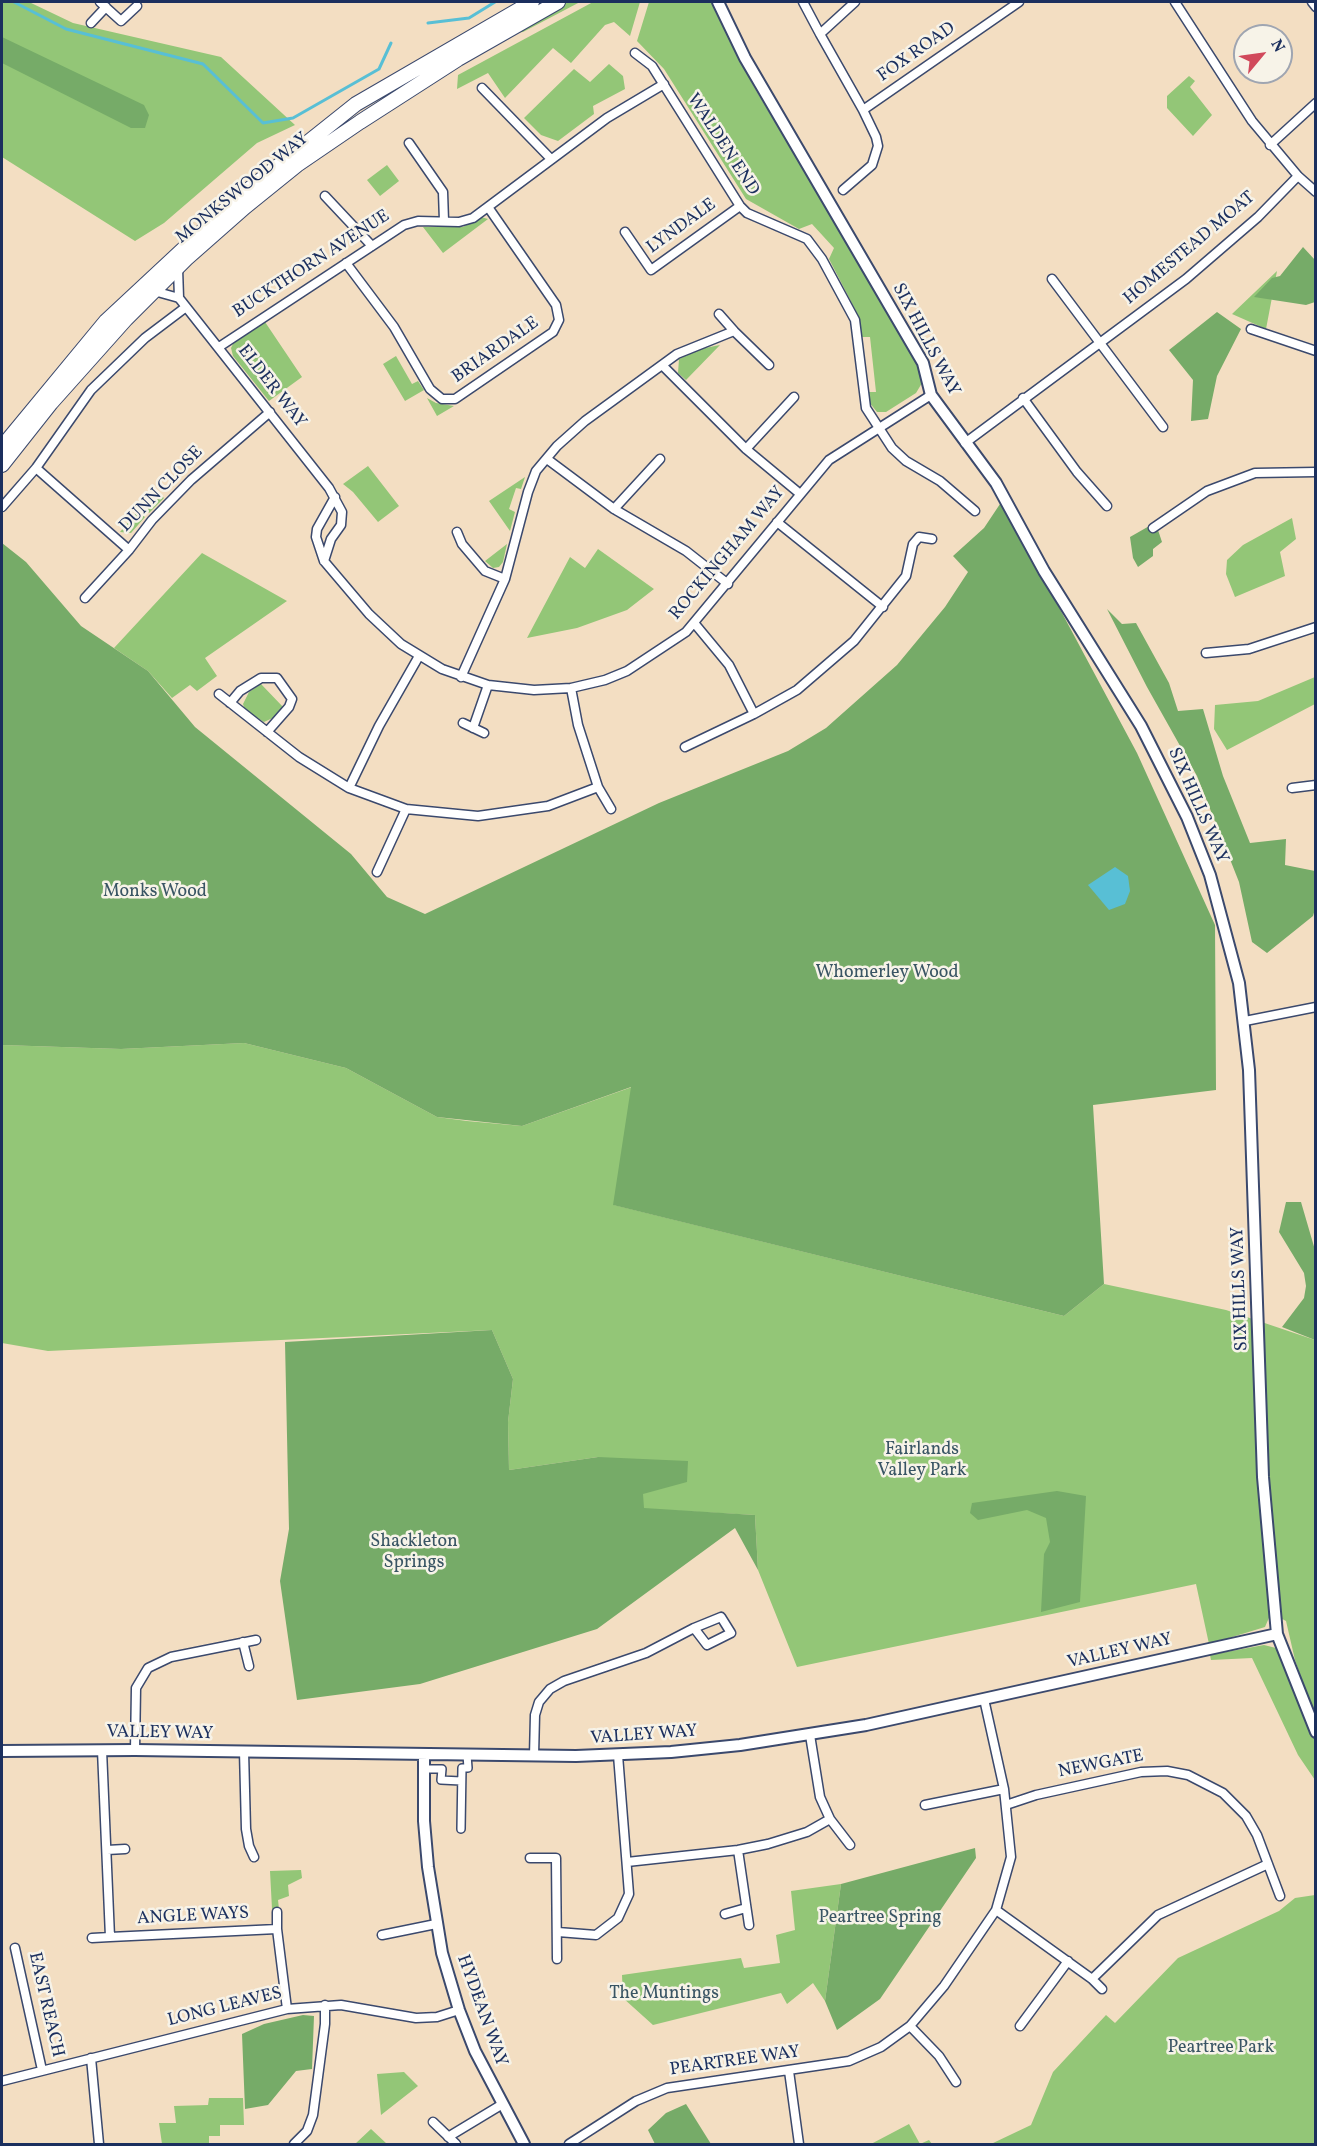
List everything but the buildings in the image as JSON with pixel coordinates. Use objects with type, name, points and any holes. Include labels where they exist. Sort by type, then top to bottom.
[{"type":"main road","name":"MONKSWOOD WAY","points":[[2,447],[106,321],[238,198],[356,104],[532,2]]},
{"type":"main road","name":"MONKSWOOD WAY","points":[[2,465],[93,355],[178,267],[244,207],[328,143],[458,59],[558,2]]},
{"type":"street","name":"SIX HILLS WAY","points":[[718,2],[745,58],[923,363],[931,395],[996,483],[1044,571],[1141,726],[1165,770],[1210,875],[1233,955],[1245,1021],[1252,1120],[1263,1477],[1277,1634],[1316,1732]]},
{"type":"street","points":[[802,2],[876,137],[877,157],[872,165],[843,190]]},
{"type":"street","points":[[820,34],[855,2]]},
{"type":"street","name":"FOX ROAD","points":[[863,110],[1019,2]]},
{"type":"street","points":[[1175,2],[1270,145],[1316,192]]},
{"type":"street","points":[[1312,2],[1316,8]]},
{"type":"street","points":[[91,23],[103,4],[121,21],[137,6]]},
{"type":"street","name":"WALDEN END","points":[[635,52],[652,66],[740,206],[747,213],[807,239],[822,259],[855,320],[864,399],[878,428],[892,448],[906,461],[940,482],[975,511]]},
{"type":"street","name":"BUCKTHORN AVENUE","points":[[219,347],[411,222],[466,221],[607,118],[664,84]]},
{"type":"street","points":[[482,88],[551,159]]},
{"type":"street","points":[[1270,145],[1316,103]]},
{"type":"street","points":[[409,143],[443,192],[444,221]]},
{"type":"street","name":"HOMESTEAD MOAT","points":[[965,443],[1200,267],[1257,217],[1298,176]]},
{"type":"street","points":[[326,196],[372,246]]},
{"type":"street","name":"LYNDALE","points":[[625,232],[651,270],[740,206]]},
{"type":"street","name":"BRIARDALE","points":[[346,264],[394,327],[430,389],[442,399],[455,399],[553,332],[559,320],[556,305],[488,207]]},
{"type":"street","points":[[154,291],[179,298],[178,267]]},
{"type":"street","points":[[1052,279],[1164,427]]},
{"type":"street","name":"ELDER WAY","points":[[179,298],[335,497],[342,512],[341,525],[331,539],[324,561]]},
{"type":"street","points":[[2,507],[36,468],[91,390],[145,338],[186,307]]},
{"type":"street","points":[[719,314],[769,365]]},
{"type":"street","points":[[1251,329],[1316,351]]},
{"type":"street","points":[[461,677],[505,579],[528,492],[536,471],[571,433],[662,365],[695,346],[734,331]]},
{"type":"street","points":[[662,365],[746,449],[799,494]]},
{"type":"street","name":"ROCKINGHAM WAY","points":[[324,561],[378,623],[419,656],[461,677],[488,685],[534,690],[571,688],[605,680],[627,671],[655,654],[695,624],[829,460],[931,395]]},
{"type":"street","points":[[746,449],[794,397]]},
{"type":"street","points":[[1023,398],[1077,472],[1107,506]]},
{"type":"street","name":"DUNN CLOSE","points":[[85,598],[129,550],[152,520],[191,480],[270,412]]},
{"type":"street","points":[[547,459],[614,509],[686,551],[728,584]]},
{"type":"street","points":[[614,509],[660,459]]},
{"type":"street","points":[[36,468],[129,550]]},
{"type":"street","points":[[1153,528],[1207,490],[1255,473],[1316,471]]},
{"type":"street","points":[[324,561],[316,537],[317,529],[335,497]]},
{"type":"street","points":[[777,522],[883,607]]},
{"type":"street","points":[[457,532],[462,544],[485,571],[505,579]]},
{"type":"street","points":[[685,747],[754,714],[797,690],[814,677],[854,641],[883,607],[906,576],[913,544],[919,537],[932,539]]},
{"type":"street","points":[[695,624],[729,665],[754,714]]},
{"type":"street","points":[[1206,653],[1249,649],[1316,627]]},
{"type":"street","points":[[349,788],[379,726],[419,656]]},
{"type":"street","points":[[230,703],[240,691],[261,678],[277,678],[292,699],[289,707],[267,732]]},
{"type":"street","points":[[473,728],[488,685]]},
{"type":"street","points":[[571,688],[578,725],[598,787],[611,809]]},
{"type":"street","points":[[219,694],[323,774],[349,788],[406,809],[478,816],[512,813],[548,806],[598,787]]},
{"type":"street","points":[[463,723],[484,733]]},
{"type":"street","points":[[1292,788],[1316,785]]},
{"type":"street","points":[[377,872],[406,809]]},
{"type":"street","points":[[1245,1021],[1316,1007]]},
{"type":"street","points":[[534,1756],[535,1715],[539,1702],[550,1689],[564,1681],[617,1665],[661,1646],[694,1628]]},
{"type":"street","name":"VALLEY WAY","points":[[2,1751],[244,1751],[534,1756],[670,1752],[810,1735],[1277,1634]]},
{"type":"street","points":[[135,1750],[136,1688],[148,1668],[171,1657],[256,1640]]},
{"type":"street","points":[[243,1642],[249,1666]]},
{"type":"street","name":"PEARTREE WAY","points":[[569,2145],[636,2101],[667,2088],[789,2071],[862,2056],[889,2042],[910,2026],[944,1986],[996,1910],[1011,1857],[1004,1789],[984,1699]]},
{"type":"street","points":[[810,1735],[817,1787],[830,1819],[850,1845]]},
{"type":"street","points":[[102,1750],[110,1937]]},
{"type":"street","points":[[244,1751],[246,1829],[254,1857]]},
{"type":"street","name":"HYDEAN WAY","points":[[424,1754],[424,1821],[436,1924],[459,2010],[478,2060],[524,2145]]},
{"type":"street","points":[[461,1829],[461,1780],[462,1768],[468,1768],[467,1755]]},
{"type":"street","points":[[558,1932],[596,1935],[618,1918],[629,1894],[618,1755]]},
{"type":"street","points":[[424,1769],[442,1769],[441,1780],[461,1780]]},
{"type":"street","name":"NEWGATE","points":[[1006,1805],[1036,1795],[1141,1772],[1177,1772],[1214,1787],[1233,1802],[1251,1824],[1280,1896]]},
{"type":"street","points":[[925,1805],[1004,1789]]},
{"type":"street","points":[[627,1862],[738,1850],[791,1838],[830,1819]]},
{"type":"street","points":[[107,1850],[125,1849]]},
{"type":"street","points":[[738,1850],[749,1925]]},
{"type":"street","points":[[530,1858],[556,1858],[557,1959]]},
{"type":"street","points":[[1092,1978],[1158,1915],[1269,1864]]},
{"type":"street","points":[[725,1914],[746,1908]]},
{"type":"street","points":[[996,1910],[1092,1978],[1102,1989]]},
{"type":"street","points":[[277,1912],[287,2009]]},
{"type":"street","points":[[382,1935],[436,1924]]},
{"type":"street","name":"ANGLE WAYS","points":[[92,1938],[278,1929]]},
{"type":"street","name":"EAST REACH","points":[[15,1948],[42,2070]]},
{"type":"street","points":[[1020,2026],[1068,1961]]},
{"type":"street","points":[[294,2145],[307,2131],[313,2115],[325,2024],[325,2005]]},
{"type":"street","name":"LONG LEAVES","points":[[2,2081],[287,2009],[325,2005],[351,2006],[416,2018],[437,2017],[459,2010]]},
{"type":"street","points":[[910,2026],[939,2056],[956,2082]]},
{"type":"street","points":[[91,2058],[95,2080],[99,2145]]},
{"type":"street","points":[[789,2071],[799,2145]]},
{"type":"street","points":[[448,2137],[501,2105]]},
{"type":"street","points":[[433,2122],[456,2145]]},
{"type":"green space","points":[[2,2],[29,2],[73,23],[221,57],[295,125],[257,143],[164,223],[135,241],[2,157]]},
{"type":"green space","points":[[566,2],[580,2],[523,32],[514,33]]},
{"type":"green space","points":[[593,2],[640,2],[630,36],[614,22],[605,25],[571,63],[553,48],[505,98],[488,73],[457,89],[458,75]]},
{"type":"green space","points":[[649,2],[712,2],[754,87],[920,364],[922,383],[916,393],[886,412],[877,412],[869,402],[868,392],[876,392],[870,337],[862,337],[859,317],[829,259],[834,248],[812,224],[799,229],[746,199],[664,69],[637,41]]},
{"type":"green space","points":[[2,37],[144,105],[149,115],[145,128],[131,128],[2,63]]},
{"type":"green space","points":[[609,64],[623,76],[625,89],[593,106],[594,114],[558,141],[541,135],[524,118],[574,69],[590,82]]},
{"type":"green space","points":[[1189,76],[1195,81],[1190,87],[1212,115],[1193,136],[1167,108],[1167,96]]},
{"type":"green space","points":[[387,165],[399,181],[380,196],[367,180]]},
{"type":"green space","points":[[481,217],[488,219],[443,253],[423,227],[463,227]]},
{"type":"green space","points":[[1303,247],[1315,260],[1315,302],[1306,305],[1254,297],[1272,278],[1280,276]]},
{"type":"green space","points":[[1277,271],[1266,329],[1232,314]]},
{"type":"green space","points":[[1217,312],[1241,329],[1217,376],[1208,419],[1191,421],[1193,380],[1169,350]]},
{"type":"green space","points":[[263,319],[302,377],[269,401],[233,356],[231,348],[237,336]]},
{"type":"green space","points":[[720,345],[686,380],[678,373],[679,359],[700,349]]},
{"type":"green space","points":[[396,356],[412,384],[418,381],[424,390],[405,401],[383,364]]},
{"type":"green space","points":[[427,398],[436,403],[454,406],[437,416]]},
{"type":"green space","points":[[368,466],[399,506],[378,522],[353,492],[343,484]]},
{"type":"green space","points":[[525,477],[521,489],[516,488],[509,509],[515,512],[510,531],[489,501]]},
{"type":"green space","points":[[158,492],[164,498],[149,513],[143,507]]},
{"type":"green space","name":"Whomerley Wood","points":[[1002,501],[1137,753],[1215,925],[1216,1090],[1093,1105],[1104,1284],[1064,1316],[613,1205],[631,1087],[522,1126],[437,1117],[346,1068],[244,1043],[121,1049],[2,1045],[2,543],[26,562],[81,626],[148,671],[195,727],[351,854],[387,897],[425,914],[659,803],[788,751],[826,728],[897,665],[945,607],[968,572],[953,556],[984,528]]},
{"type":"green space","points":[[138,511],[145,517],[131,533],[120,532]]},
{"type":"green space","points":[[1292,518],[1296,539],[1280,552],[1285,576],[1235,597],[1226,574],[1227,560],[1243,545]]},
{"type":"green space","points":[[1151,525],[1158,530],[1162,542],[1153,549],[1153,556],[1138,567],[1133,558],[1130,537]]},
{"type":"green space","points":[[507,544],[503,562],[499,567],[493,568],[485,561]]},
{"type":"green space","points":[[598,549],[654,589],[627,610],[577,628],[527,638],[570,557],[585,568]]},
{"type":"green space","points":[[202,553],[287,601],[205,658],[217,676],[197,691],[190,685],[172,698],[148,671],[114,648]]},
{"type":"green space","points":[[1107,609],[1122,624],[1136,623],[1169,683],[1178,711],[1203,709],[1223,776],[1250,843],[1286,839],[1285,865],[1315,871],[1313,916],[1267,953],[1252,942],[1239,882],[1197,776]]},
{"type":"green space","points":[[1315,677],[1315,704],[1227,750],[1214,729],[1215,705],[1258,701]]},
{"type":"green space","points":[[261,684],[284,708],[275,717],[264,722],[245,710],[243,704],[249,692]]},
{"type":"green space","name":"Fairlands Valley Park","points":[[244,1043],[346,1068],[437,1117],[467,1121],[522,1126],[632,1087],[614,1205],[1064,1316],[1104,1284],[1226,1310],[1315,1340],[1315,1717],[1295,1660],[1286,1621],[1271,1613],[1265,1627],[1209,1644],[1196,1584],[797,1667],[758,1570],[755,1515],[644,1509],[598,1457],[509,1470],[508,1422],[513,1379],[492,1330],[48,1351],[2,1343],[2,1045],[121,1049]]},
{"type":"green space","points":[[1286,1202],[1301,1202],[1315,1250],[1315,1340],[1282,1327],[1304,1298],[1306,1286],[1304,1273],[1279,1232]]},
{"type":"green space","name":"Shackleton Springs","points":[[492,1330],[513,1379],[508,1422],[509,1470],[598,1457],[688,1461],[687,1482],[643,1494],[644,1508],[755,1515],[758,1570],[735,1528],[597,1629],[420,1684],[297,1700],[280,1581],[289,1529],[285,1342]]},
{"type":"green space","points":[[1057,1491],[1086,1496],[1080,1602],[1041,1612],[1044,1554],[1050,1542],[1046,1518],[1027,1510],[978,1520],[970,1513],[972,1503]]},
{"type":"green space","points":[[1264,1645],[1276,1648],[1280,1652],[1315,1741],[1315,1780],[1298,1755],[1252,1658],[1211,1660],[1210,1655]]},
{"type":"green space","name":"Peartree Spring","points":[[975,1848],[976,1858],[880,1999],[837,2030],[825,2001],[841,1884]]},
{"type":"green space","points":[[301,1870],[302,1878],[288,1885],[289,1896],[278,1900],[279,1909],[272,1909],[270,1871]]},
{"type":"green space","name":"The Muntings","points":[[841,1884],[825,2001],[813,1983],[787,2004],[781,1993],[653,2025],[623,1998],[622,1975],[741,1958],[744,1968],[780,1963],[776,1935],[795,1930],[791,1891]]},
{"type":"green space","name":"Peartree Park","points":[[1315,1895],[1315,2144],[991,2144],[1031,2125],[1053,2072],[1106,2015],[1115,2023],[1178,1958],[1279,1911],[1295,1898]]},
{"type":"green space","points":[[303,2015],[314,2016],[312,2069],[296,2071],[268,2105],[245,2109],[242,2034],[264,2024]]},
{"type":"green space","points":[[404,2072],[418,2086],[381,2115],[377,2074]]},
{"type":"green space","points":[[209,2098],[243,2098],[244,2125],[220,2125],[220,2136],[209,2136],[209,2143],[162,2144],[159,2123],[176,2123],[174,2106],[208,2105]]},
{"type":"green space","points":[[686,2104],[711,2144],[655,2144],[648,2130],[666,2113]]},
{"type":"green space","points":[[909,2124],[920,2144],[871,2144]]},
{"type":"green space","points":[[371,2129],[387,2144],[355,2144]]},
{"type":"green space","points":[[929,2140],[932,2144],[920,2144]]},
{"type":"water","points":[[1115,867],[1128,876],[1130,891],[1125,904],[1109,910],[1088,885]]},
{"type":"waterway","points":[[14,2],[66,29],[203,64],[263,123],[293,118],[379,69],[391,43]]},
{"type":"waterway","points":[[428,23],[469,18],[495,2]]},
{"type":"park label","name":"Monks Wood","points":[[155,893]]}]
